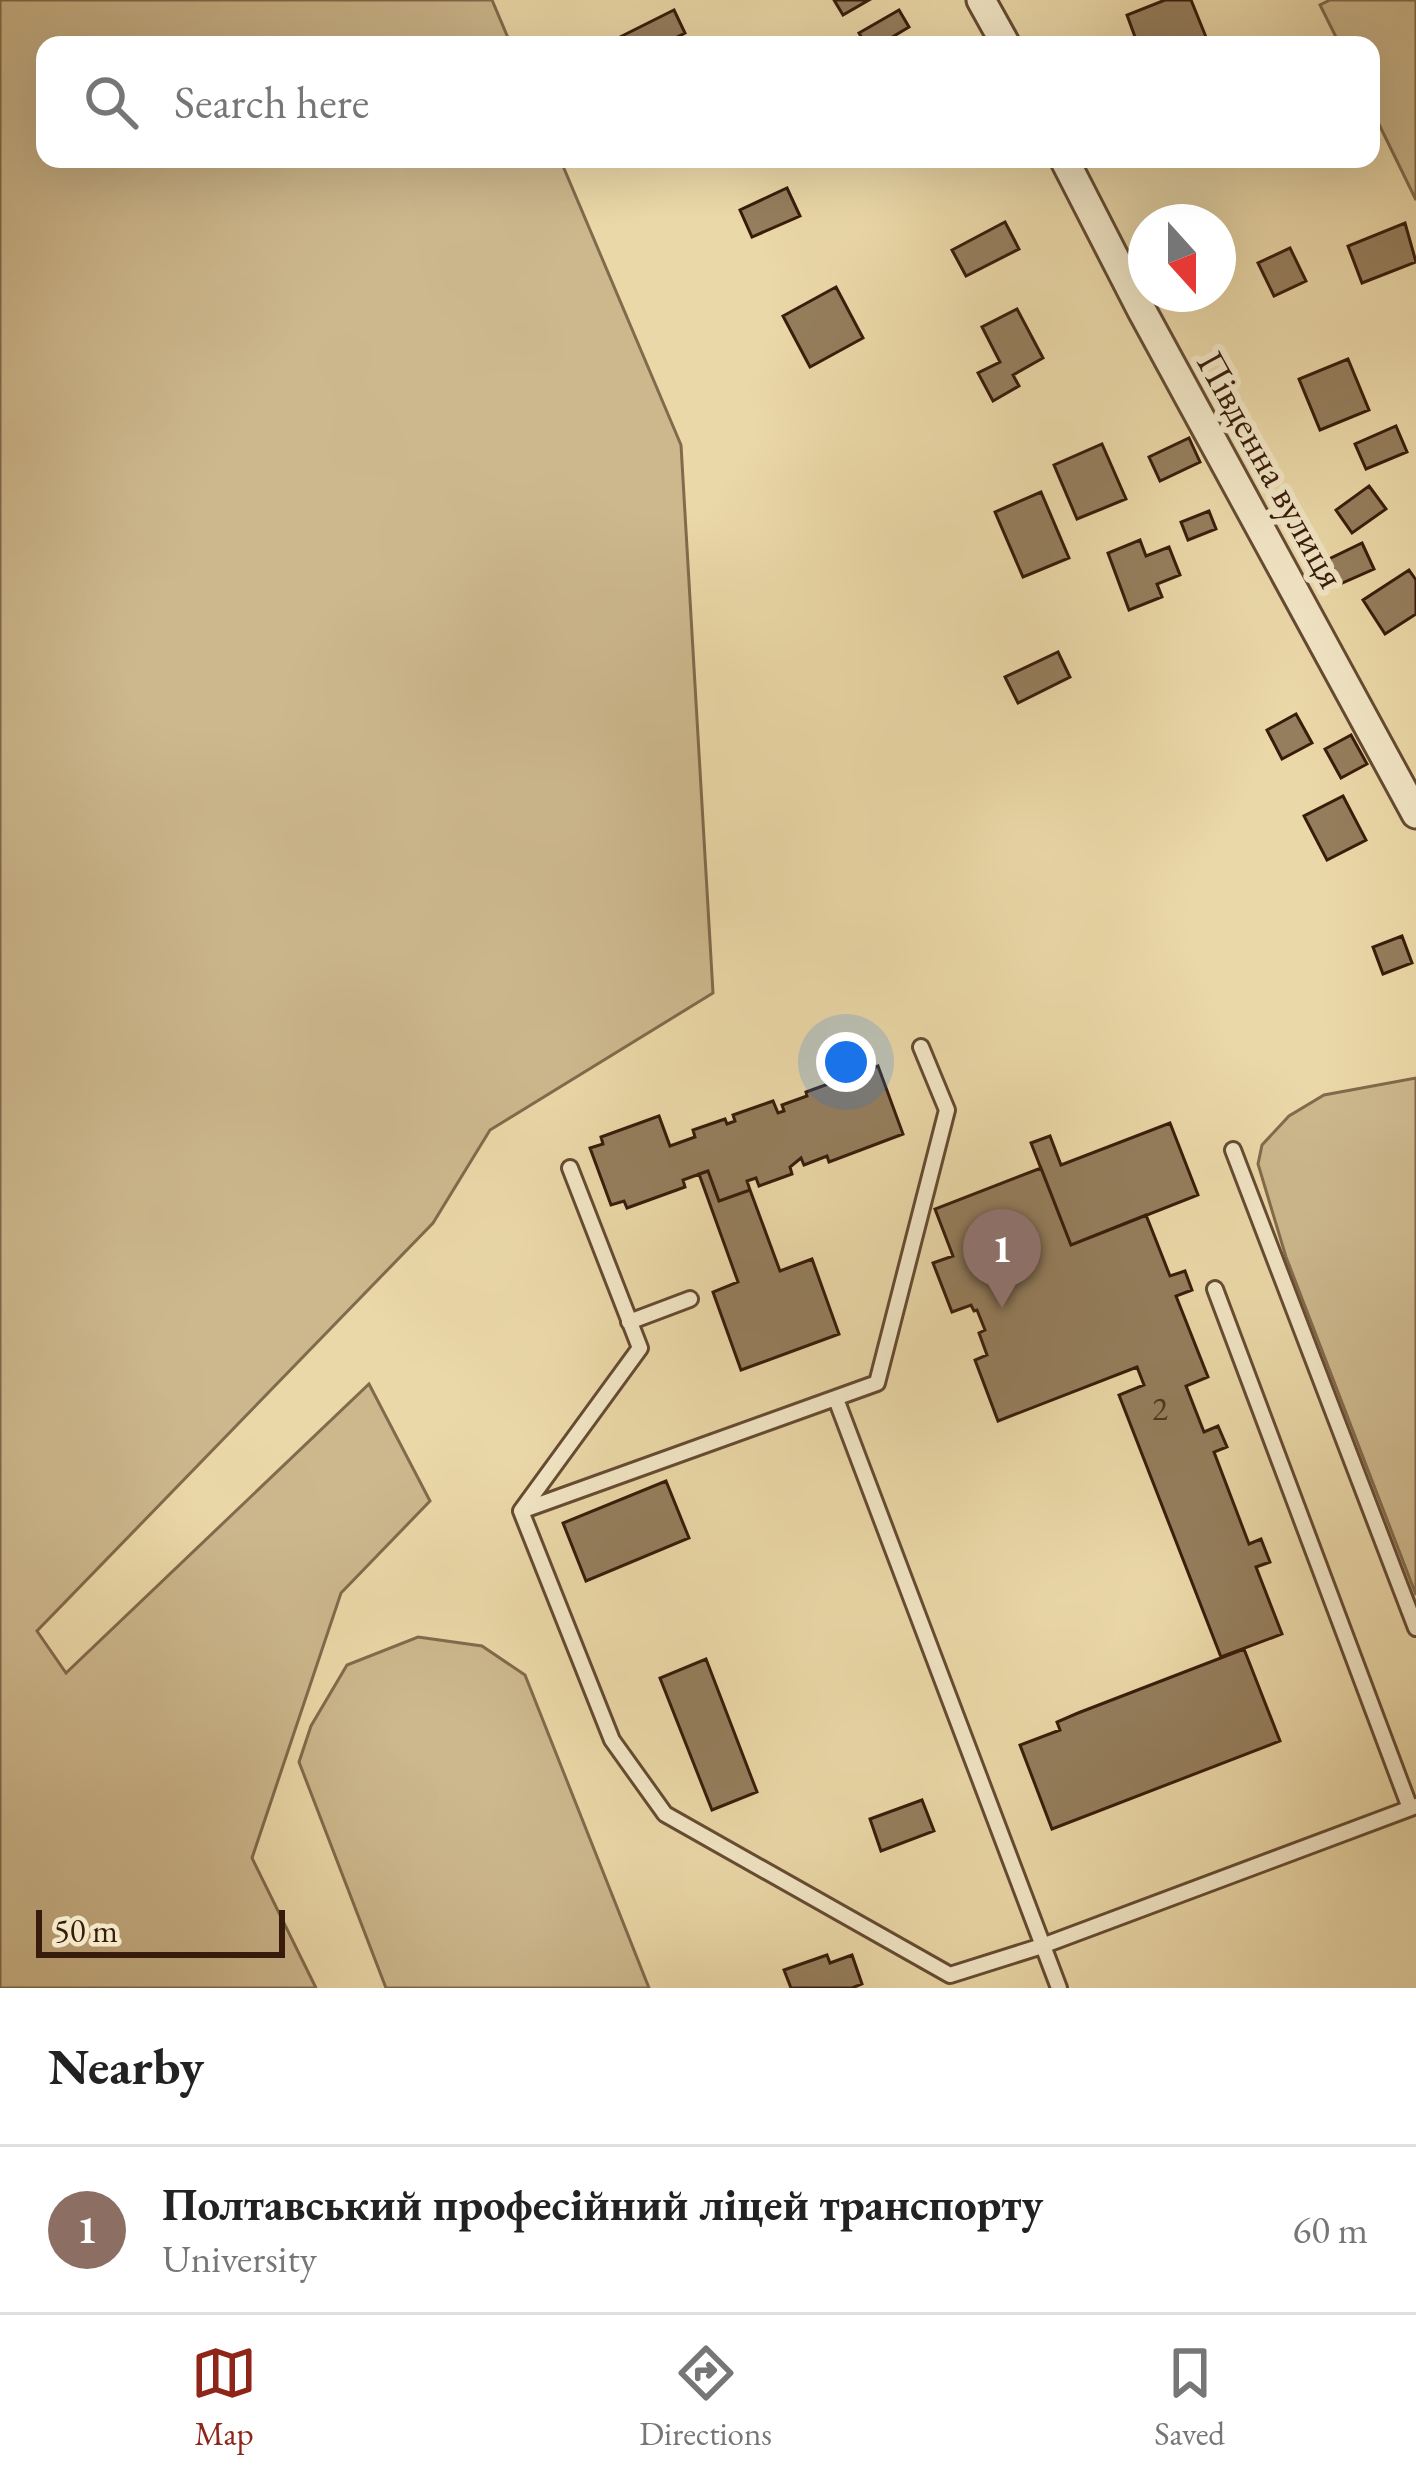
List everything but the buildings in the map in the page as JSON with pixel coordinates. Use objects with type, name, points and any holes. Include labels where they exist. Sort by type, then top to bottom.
[{"type":"street","points":[[982,0],[1001,36]]},
{"type":"street","name":"Південна вулиця","points":[[1069,168],[1416,814]]},
{"type":"lane","points":[[521,1511],[877,1383],[947,1110],[921,1048]]},
{"type":"lane","points":[[1232,1150],[1416,1628]]},
{"type":"lane","points":[[521,1511],[640,1348],[571,1168]]},
{"type":"lane","points":[[521,1511],[612,1740],[665,1814],[950,1975],[1042,1946],[1413,1807],[1215,1289]]},
{"type":"lane","points":[[629,1322],[690,1299]]},
{"type":"lane","points":[[836,1399],[1059,1988]]},
{"type":"shaded area","points":[[0,0],[492,0],[507,36],[36,36],[36,168],[564,168],[681,445],[713,993],[490,1130],[433,1223],[37,1631],[66,1673],[369,1384],[430,1501],[341,1593],[252,1858],[316,1988],[0,1988]]},
{"type":"shaded area","points":[[1330,0],[1416,0],[1416,200],[1380,126],[1380,36],[1336,36],[1320,5]]},
{"type":"shaded area","points":[[1416,1078],[1416,1595],[1286,1257],[1258,1164],[1262,1145],[1289,1116],[1324,1095]]},
{"type":"shaded area","points":[[418,1637],[482,1646],[525,1675],[649,1988],[386,1988],[299,1762],[311,1726],[347,1665]]},
{"type":"place","name":"Полтавський професійний ліцей транспорту","points":[[1002,1308]]}]
